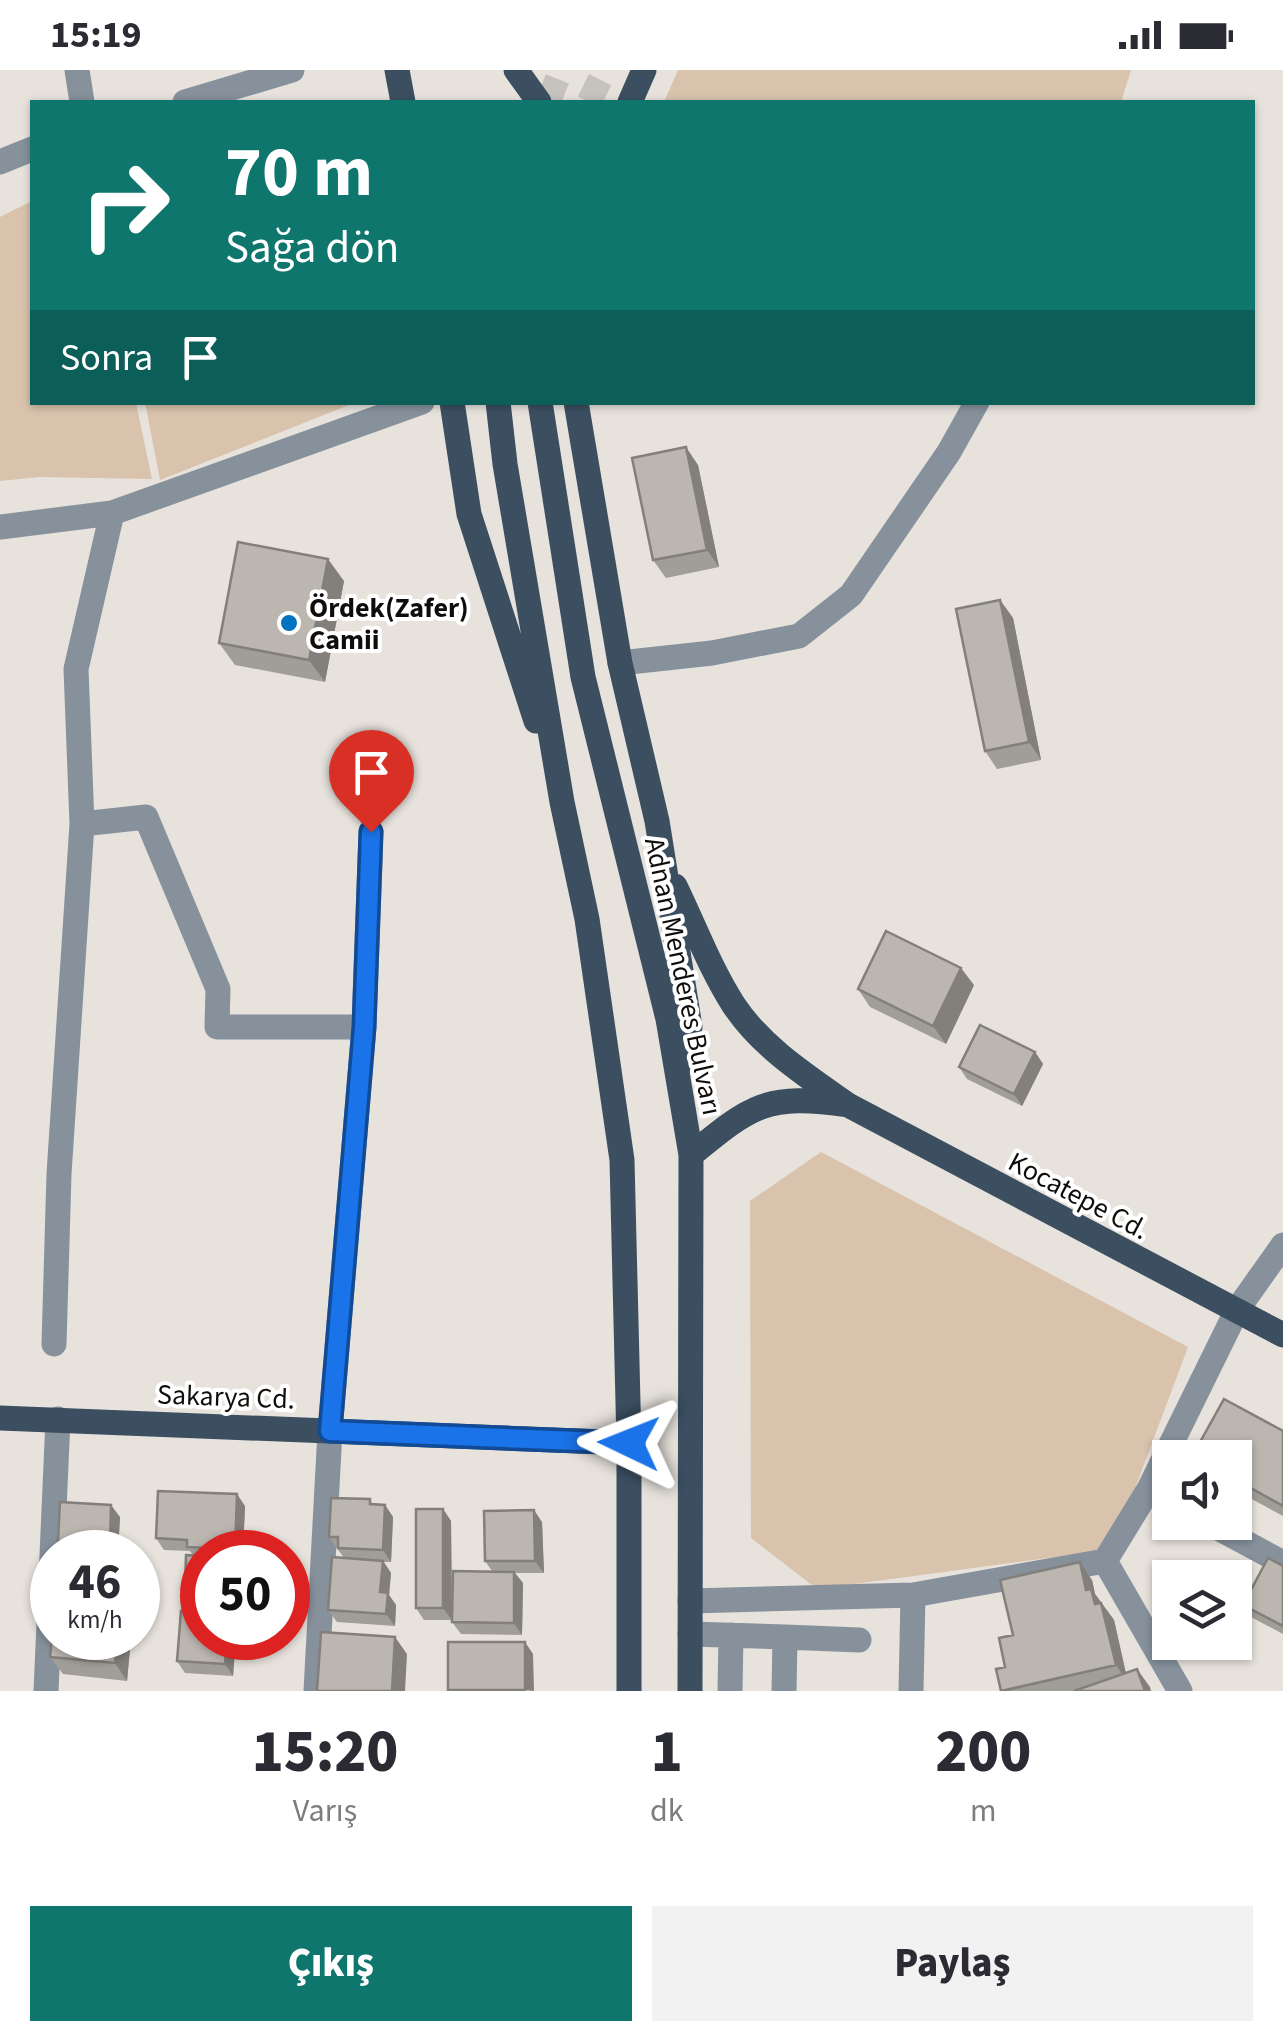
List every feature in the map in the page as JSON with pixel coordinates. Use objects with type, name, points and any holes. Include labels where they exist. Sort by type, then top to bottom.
[{"type":"main road","points":[[397,70],[403,100]]},
{"type":"main road","points":[[516,70],[538,100]]},
{"type":"main road","points":[[631,100],[644,70]]},
{"type":"main road","points":[[452,405],[469,514],[562,802]]},
{"type":"main road","points":[[498,405],[562,802],[593,956],[622,1160],[629,1443],[629,1691]]},
{"type":"main road","name":"Adnan Menderes Bulvarı","points":[[540,405],[583,677],[668,1019],[691,1155],[690,1691]]},
{"type":"main road","points":[[577,405],[620,663],[657,821],[690,1026],[678,1076]]},
{"type":"main road","name":"Kocatepe Cd.","points":[[663,862],[733,1004],[755,1032],[799,1071],[848,1105],[1283,1335]]},
{"type":"main road","name":"Kocatepe Cd.","points":[[691,1155],[736,1119],[772,1102],[809,1099],[848,1105]]},
{"type":"main road","name":"Sakarya Cd.","points":[[0,1418],[629,1443]]},
{"type":"street","points":[[77,70],[82,100]]},
{"type":"street","points":[[193,100],[292,70]]},
{"type":"street","points":[[0,162],[30,150]]},
{"type":"street","points":[[0,526],[112,513],[414,405]]},
{"type":"street","points":[[620,663],[712,653],[799,636],[851,595],[976,405]]},
{"type":"street","points":[[54,1344],[59,1174],[82,824],[76,669],[112,513]]},
{"type":"street","points":[[82,824],[146,818],[218,989],[217,1027],[364,1027]]},
{"type":"street","points":[[316,1691],[330,1431],[364,1027],[371,832]]},
{"type":"street","points":[[1183,1440],[1237,1310],[1283,1245]]},
{"type":"street","points":[[46,1691],[58,1419]]},
{"type":"street","points":[[690,1602],[912,1595],[1105,1561],[1152,1505]]},
{"type":"street","points":[[1241,1540],[1283,1563]]},
{"type":"street","points":[[1105,1561],[1180,1691]]},
{"type":"street","points":[[911,1691],[912,1595]]},
{"type":"street","points":[[690,1634],[859,1640]]},
{"type":"street","points":[[730,1691],[732,1636]]},
{"type":"street","points":[[784,1691],[785,1637]]},
{"type":"shaded area","points":[[678,70],[1131,70],[1122,100],[665,100]]},
{"type":"shaded area","points":[[30,202],[30,405],[136,405],[152,479],[39,477],[0,481],[0,217]]},
{"type":"shaded area","points":[[146,405],[349,405],[160,480]]},
{"type":"shaded area","points":[[821,1152],[1188,1347],[1128,1507],[1100,1551],[817,1589],[751,1538],[750,1201]]},
{"type":"building","points":[[686,447],[707,550],[653,560],[632,458]]},
{"type":"building","name":"Ördek(Zafer) Camii","points":[[238,542],[328,559],[309,660],[219,643]]},
{"type":"building","points":[[1000,600],[1029,742],[985,751],[956,609]]},
{"type":"building","points":[[886,931],[961,968],[933,1026],[858,989]]},
{"type":"building","points":[[980,1025],[1035,1052],[1014,1094],[959,1067]]},
{"type":"building","points":[[1224,1399],[1283,1431],[1283,1506],[1252,1489],[1252,1440],[1201,1440]]},
{"type":"building","points":[[158,1491],[237,1494],[236,1530],[180,1530],[180,1540],[160,1538],[160,1530],[156,1530]]},
{"type":"building","points":[[331,1498],[370,1499],[370,1504],[385,1505],[383,1550],[338,1548],[338,1537],[329,1537]]},
{"type":"building","points":[[60,1502],[111,1505],[110,1530],[59,1530]]},
{"type":"building","points":[[416,1509],[443,1509],[443,1608],[416,1608]]},
{"type":"building","points":[[534,1510],[535,1561],[485,1561],[484,1511]]},
{"type":"building","points":[[332,1557],[383,1561],[380,1592],[388,1593],[386,1614],[328,1610]]},
{"type":"building","points":[[1268,1558],[1283,1566],[1283,1626],[1252,1610],[1252,1588]]},
{"type":"building","points":[[1080,1562],[1086,1590],[1091,1589],[1095,1604],[1101,1603],[1116,1665],[1001,1691],[996,1669],[1005,1667],[999,1638],[1013,1635],[1000,1580]]},
{"type":"building","points":[[453,1571],[514,1572],[514,1623],[452,1622]]},
{"type":"building","points":[[180,1624],[180,1660],[225,1660],[225,1664],[177,1661]]},
{"type":"building","points":[[321,1632],[395,1637],[392,1691],[317,1691]]},
{"type":"building","points":[[448,1642],[525,1642],[525,1690],[448,1690]]},
{"type":"building","points":[[1137,1669],[1145,1691],[1074,1691]]},
{"type":"tunnel","points":[[549,100],[561,70]]},
{"type":"tunnel","points":[[590,100],[605,70]]},
{"type":"place","name":"Ördek(Zafer) Camii","points":[[289,623]]},
{"type":"route","points":[[371,832],[364,1027],[330,1431],[629,1443]]}]
